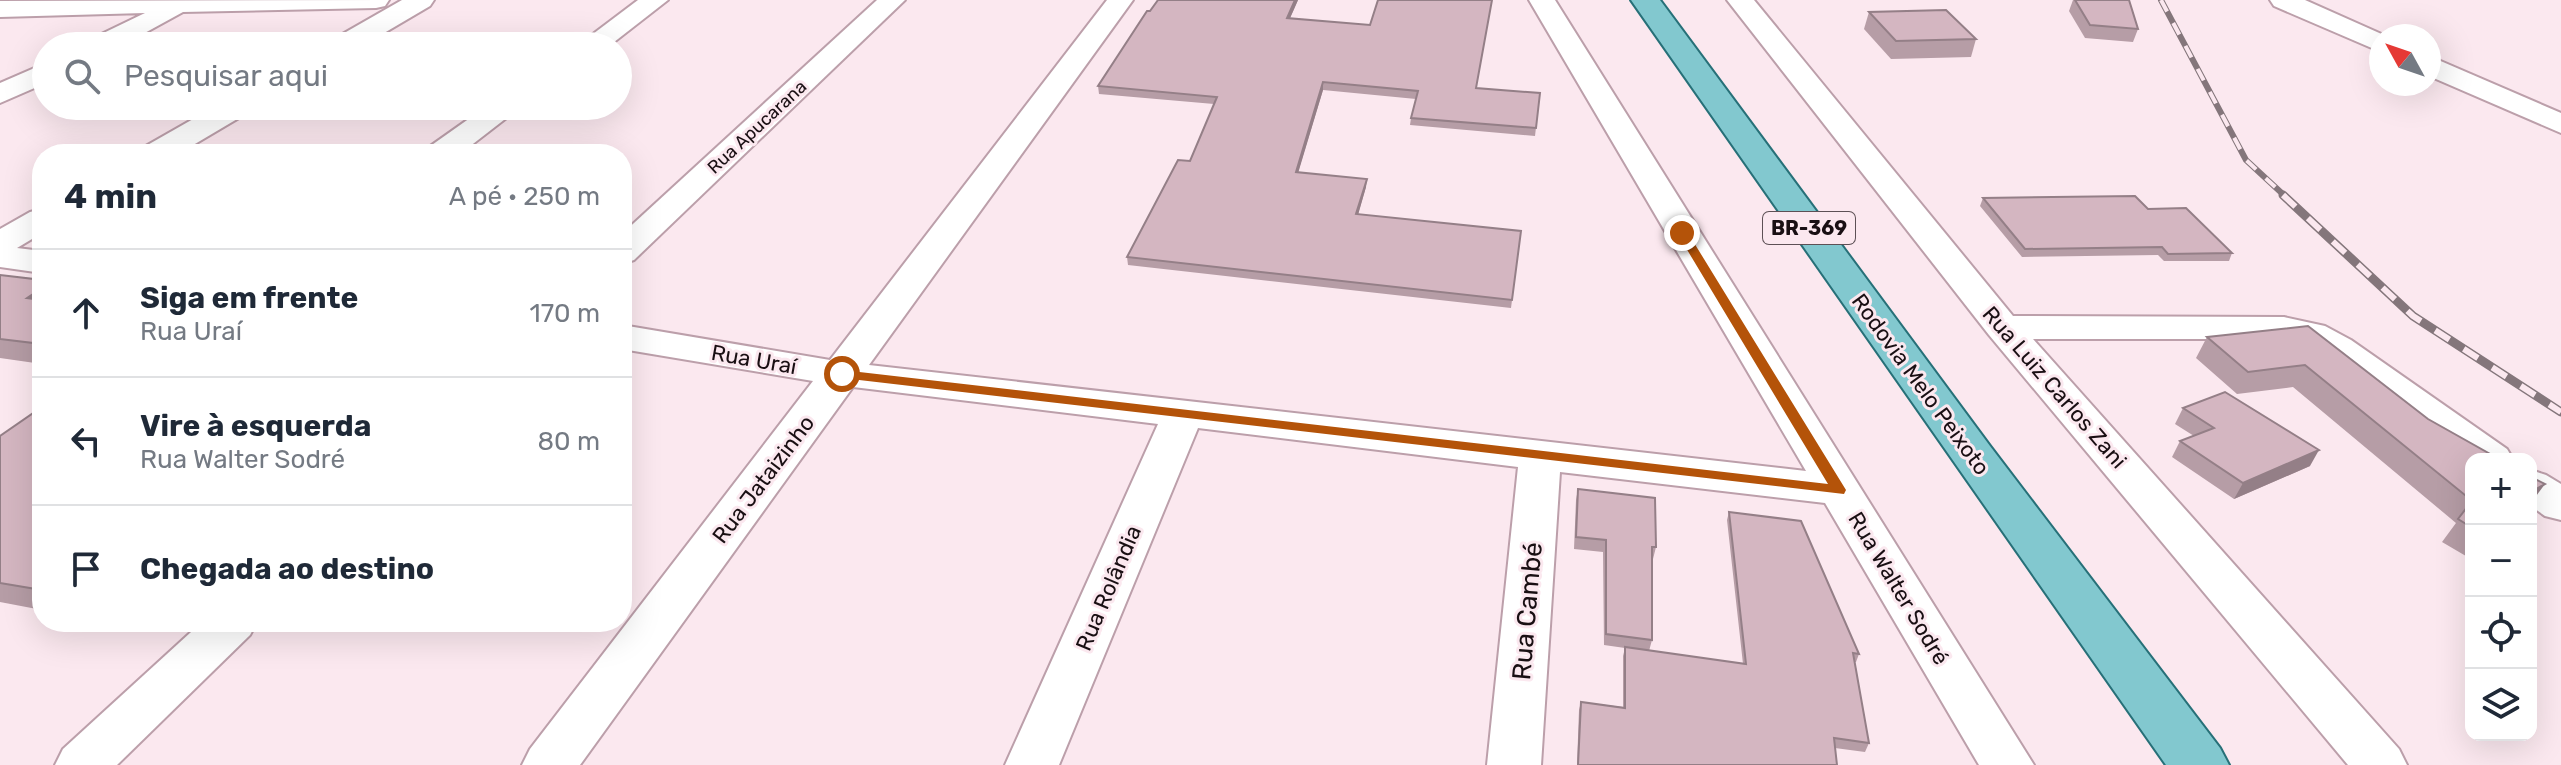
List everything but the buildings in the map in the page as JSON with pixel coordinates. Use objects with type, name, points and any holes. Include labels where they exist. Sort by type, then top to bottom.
[{"type":"main road","name":"Rodovia Melo Peixoto","points":[[1645,0],[2199,765]]},
{"type":"street","points":[[0,9],[376,0]]},
{"type":"street","points":[[366,32],[421,0]]},
{"type":"street","points":[[610,32],[655,0]]},
{"type":"street","name":"Rua Apucarana","points":[[632,244],[892,0]]},
{"type":"street","name":"Rua Jataizinho","points":[[549,765],[1120,0]]},
{"type":"street","name":"Rua Walter Sodré","points":[[1542,0],[2007,765]]},
{"type":"street","name":"Rua Luiz Carlos Zani","points":[[1740,0],[2002,327],[2380,765]]},
{"type":"street","points":[[2283,0],[2369,39]]},
{"type":"street","points":[[128,32],[189,3]]},
{"type":"street","points":[[2441,70],[2561,124]]},
{"type":"street","points":[[0,94],[32,79]]},
{"type":"street","points":[[172,144],[214,120]]},
{"type":"street","points":[[454,144],[487,120]]},
{"type":"street","points":[[0,243],[32,225]]},
{"type":"street","points":[[0,256],[32,261]]},
{"type":"street","points":[[2002,327],[2261,327],[2311,334],[2337,348],[2484,453]]},
{"type":"street","name":"Rua Uraí","points":[[632,339],[842,374],[1839,490]]},
{"type":"street","name":"Rua Rolândia","points":[[1032,765],[1184,412]]},
{"type":"street","name":"Rua Cambé","points":[[1514,765],[1540,457]]},
{"type":"street","points":[[2537,489],[2561,505]]},
{"type":"street","points":[[82,765],[222,632]]},
{"type":"railway","points":[[2161,0],[2246,160],[2286,197]]},
{"type":"railway","points":[[2283,195],[2413,316],[2561,412]]},
{"type":"route","points":[[842,374],[1839,490],[1682,233]]}]
